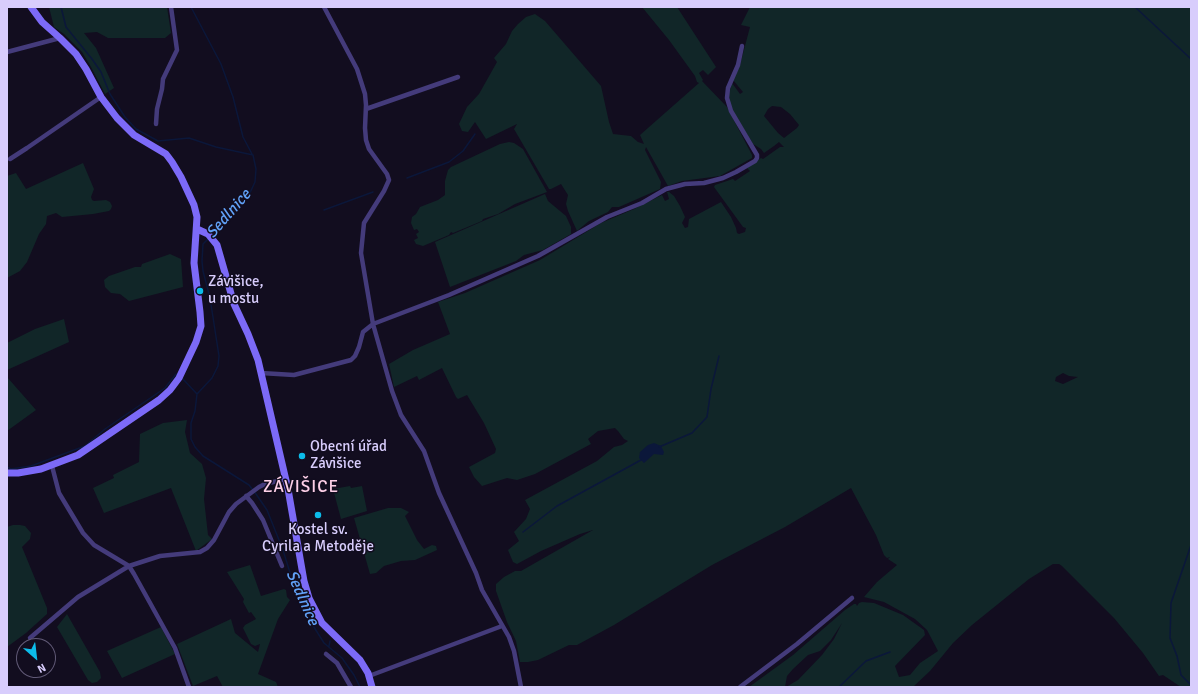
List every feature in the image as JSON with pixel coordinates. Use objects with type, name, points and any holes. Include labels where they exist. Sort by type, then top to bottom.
[{"type":"main road","points":[[7,473],[29,471],[52,466],[85,452],[118,427],[150,407],[167,394],[180,377],[196,342],[200,330],[201,317],[194,263],[197,217],[194,205],[181,177],[170,159],[163,152],[134,135],[112,113],[101,97],[80,59],[42,22],[31,7]]},
{"type":"main road","points":[[197,229],[205,232],[214,240],[219,251],[234,304],[253,347],[261,373],[272,426],[286,479],[304,582],[309,598],[322,623],[357,656],[369,676],[372,687]]},
{"type":"street","points":[[156,124],[157,109],[163,79],[177,50],[171,7]]},
{"type":"street","points":[[324,7],[357,69],[365,94],[365,128],[369,150],[387,174],[389,180],[364,223],[361,253],[373,324],[392,391],[401,415],[424,451],[439,493],[476,573],[482,590],[509,636],[522,687]]},
{"type":"street","points":[[7,52],[60,38]]},
{"type":"street","points":[[261,373],[294,375],[351,360],[355,356],[364,332],[373,324],[449,295],[538,256],[608,217],[642,203],[666,189],[685,184],[704,183],[723,178],[755,161],[757,155],[731,111],[728,98],[728,88],[738,64],[742,46]]},
{"type":"street","points":[[366,108],[458,77]]},
{"type":"street","points":[[10,159],[101,97]]},
{"type":"street","points":[[52,466],[58,493],[83,532],[94,545],[129,566],[175,648],[189,687]]},
{"type":"street","points":[[30,638],[78,597],[129,566],[160,556],[200,552],[207,548],[214,540],[229,512],[236,504],[265,484],[286,479]]},
{"type":"street","points":[[248,495],[263,520],[282,566]]},
{"type":"street","points":[[740,687],[797,644],[852,598]]},
{"type":"street","points":[[369,676],[502,626]]},
{"type":"street","points":[[326,654],[337,663],[351,687]]},
{"type":"green space","points":[[49,7],[167,7],[171,33],[165,38],[108,38],[97,32],[84,33],[96,48],[114,88],[105,94],[82,52],[64,34],[54,27]]},
{"type":"green space","points":[[642,7],[677,7],[716,67],[708,75],[703,70],[699,73],[703,80],[702,81],[727,107],[752,155],[752,158],[720,176],[682,181],[668,186],[646,147],[645,150],[661,182],[660,189],[619,207],[612,207],[608,212],[589,221],[577,231],[566,204],[568,195],[561,184],[549,189],[514,129],[517,124],[486,139],[475,122],[468,132],[462,131],[459,124],[467,107],[479,94],[497,62],[494,58],[506,44],[512,31],[526,17],[535,14],[545,21],[601,86],[613,134],[631,136],[638,142],[644,144],[640,135],[699,83],[669,40]]},
{"type":"green space","points":[[750,7],[1191,7],[1191,687],[1181,687],[1163,675],[1159,676],[1143,653],[1114,618],[1062,566],[1059,564],[1053,564],[1029,579],[972,625],[953,643],[930,671],[913,687],[786,687],[798,680],[822,655],[834,639],[842,623],[831,640],[820,651],[808,655],[793,669],[787,676],[785,687],[749,687],[793,655],[845,610],[854,604],[857,606],[862,602],[874,603],[903,615],[924,630],[925,635],[895,666],[899,677],[910,675],[920,663],[938,651],[927,630],[915,619],[884,602],[864,597],[877,582],[897,565],[888,559],[890,557],[887,558],[884,555],[876,535],[851,488],[785,527],[712,565],[614,625],[577,645],[569,645],[538,660],[520,662],[516,641],[507,622],[496,591],[496,584],[504,577],[515,571],[521,571],[593,530],[541,551],[517,564],[513,562],[508,550],[519,541],[514,532],[526,519],[530,509],[525,500],[597,461],[614,447],[622,445],[628,441],[624,439],[615,428],[598,431],[588,439],[591,444],[535,474],[517,480],[507,478],[482,486],[474,477],[469,467],[495,453],[496,449],[484,423],[467,395],[458,399],[456,397],[442,368],[419,380],[417,376],[394,387],[389,364],[413,350],[450,334],[438,302],[465,293],[540,260],[601,223],[662,195],[665,201],[669,199],[667,192],[674,196],[680,206],[685,217],[682,223],[685,228],[688,227],[689,219],[721,202],[731,217],[737,233],[739,234],[745,232],[746,228],[743,227],[714,187],[715,185],[733,179],[735,181],[750,171],[747,168],[761,158],[763,159],[780,147],[784,147],[779,142],[764,153],[753,144],[730,106],[729,94],[732,83],[740,94],[743,92],[733,80],[740,65],[750,27],[741,25]],"holes":[[[772,106],[781,107],[790,114],[799,125],[784,138],[764,116],[768,109]],[[1063,373],[1069,376],[1078,377],[1063,384],[1055,381],[1056,377]]]},
{"type":"green space","points":[[509,142],[514,143],[523,149],[547,192],[515,204],[498,214],[483,219],[482,221],[453,233],[451,232],[449,235],[423,246],[416,244],[414,240],[418,238],[416,234],[419,232],[417,229],[414,230],[411,223],[412,217],[416,214],[420,207],[438,200],[445,195],[445,181],[448,170],[451,167],[500,144]]},
{"type":"green space","points":[[83,163],[94,189],[91,197],[92,200],[106,200],[110,202],[112,206],[111,209],[109,211],[93,214],[62,217],[56,213],[47,216],[46,224],[39,234],[27,262],[20,271],[7,278],[7,176],[16,173],[26,189]]},
{"type":"green space","points":[[545,194],[548,201],[566,216],[571,227],[571,234],[543,250],[524,255],[516,261],[450,287],[435,242]]},
{"type":"green space","points":[[170,254],[181,259],[183,287],[129,301],[120,294],[111,293],[105,287],[104,280],[109,276],[135,267],[141,267],[142,264]]},
{"type":"green space","points":[[64,319],[69,342],[7,370],[7,343],[35,329]]},
{"type":"green space","points":[[7,377],[36,410],[7,431]]},
{"type":"green space","points":[[187,420],[185,432],[190,453],[202,464],[206,478],[204,499],[208,535],[212,539],[196,551],[171,488],[104,513],[93,488],[114,478],[113,475],[139,462],[140,434],[163,423]]},
{"type":"green space","points":[[350,486],[351,488],[362,486],[367,511],[341,519],[333,489]]},
{"type":"green space","points":[[388,508],[401,508],[409,512],[405,516],[417,540],[424,549],[432,545],[436,546],[437,550],[415,560],[401,561],[384,566],[376,573],[370,574],[354,518]]},
{"type":"green space","points":[[13,525],[25,526],[31,533],[30,539],[22,547],[47,608],[47,614],[26,633],[19,638],[16,638],[16,640],[7,647],[7,527]]},
{"type":"green space","points":[[250,565],[261,596],[284,589],[286,590],[287,597],[290,600],[278,619],[258,674],[276,682],[278,687],[223,687],[217,676],[193,686],[177,644],[231,619],[235,633],[258,652],[260,644],[255,646],[251,644],[243,628],[245,625],[256,619],[251,612],[249,613],[243,602],[244,599],[227,572]]},
{"type":"green space","points":[[67,614],[100,672],[101,678],[97,682],[92,683],[88,680],[57,627]]},
{"type":"green space","points":[[161,627],[175,654],[122,678],[107,651]]},
{"type":"water","points":[[654,443],[661,446],[664,452],[663,455],[654,454],[644,463],[639,458],[640,452],[648,445]]},
{"type":"waterway","name":"Sedlnice","points":[[61,7],[66,27],[101,72],[110,94],[125,117],[136,129],[158,141],[189,138],[216,147],[253,155],[256,169],[255,182],[248,197],[212,236]]},
{"type":"waterway","points":[[191,7],[221,64],[233,97],[243,137],[252,154]]},
{"type":"waterway","points":[[1135,7],[1191,59]]},
{"type":"waterway","points":[[407,178],[449,162],[463,151],[475,134]]},
{"type":"waterway","points":[[324,210],[373,192]]},
{"type":"waterway","name":"Sedlnice","points":[[209,238],[203,244],[202,261],[210,298],[219,356],[218,366],[212,378],[197,394],[195,411],[191,423],[191,439],[195,447],[203,456],[249,485],[267,510],[283,550],[295,589],[307,616],[324,643],[342,658],[354,675],[360,687]]},
{"type":"waterway","points":[[659,447],[692,433],[707,417],[711,389],[719,356]]},
{"type":"waterway","points":[[7,467],[11,469],[31,466],[85,446],[105,429],[165,388],[176,374],[179,376]]},
{"type":"waterway","points":[[182,378],[197,394]]},
{"type":"waterway","points":[[523,532],[557,506],[641,460]]},
{"type":"waterway","points":[[1191,545],[1171,603],[1170,638],[1177,656],[1181,675],[1191,685]]},
{"type":"waterway","name":"Sedlnice","points":[[329,646],[330,641]]},
{"type":"waterway","points":[[839,687],[866,661],[890,652]]},
{"type":"place","name":"Závišice, u mostu","points":[[200,291]]},
{"type":"place","name":"Obecní úřad Závišice","points":[[302,456]]},
{"type":"place","name":"Kostel sv. Cyrila a Metoděje","points":[[318,515]]},
{"type":"district","name":"ZÁVIŠICE","points":[[301,488]]}]
